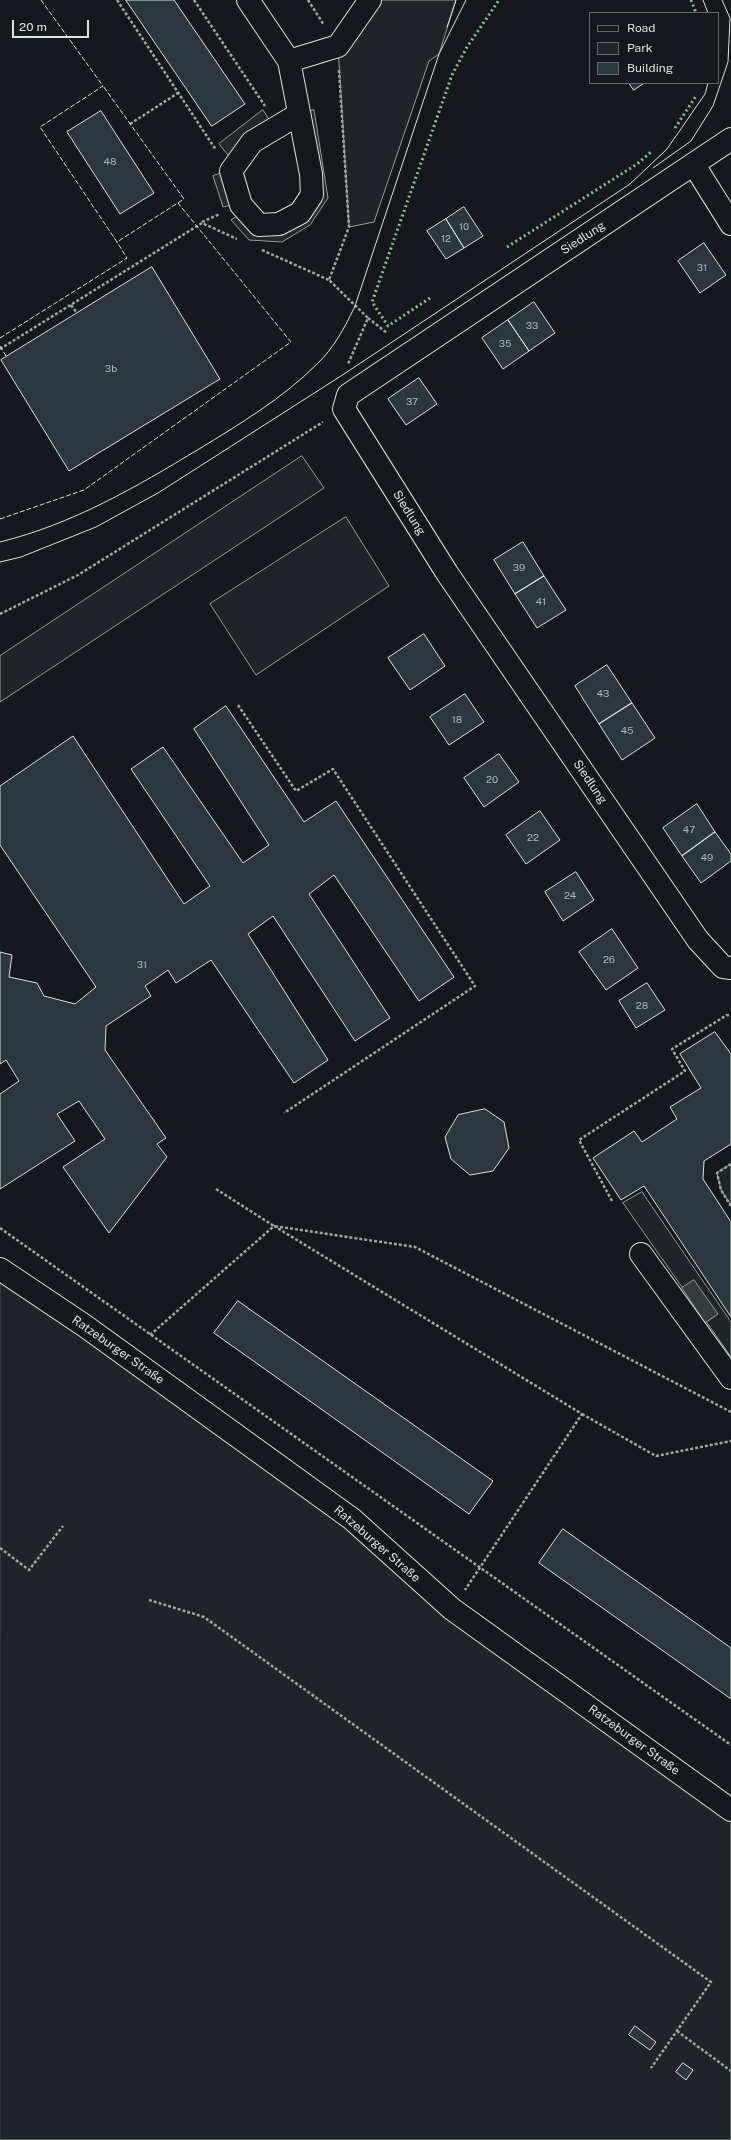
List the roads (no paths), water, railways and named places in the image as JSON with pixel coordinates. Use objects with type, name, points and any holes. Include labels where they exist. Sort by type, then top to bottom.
[{"type":"street","points":[[248,0],[289,61],[311,174],[312,195],[300,213],[279,224],[259,225],[240,205],[231,171],[252,142],[299,114]]},
{"type":"street","points":[[289,61],[338,46],[370,0]]},
{"type":"street","name":"Siedlung","points":[[727,967],[698,940],[456,586],[344,409],[348,395],[731,139]]},
{"type":"street","points":[[694,165],[731,224]]},
{"type":"street","points":[[641,1254],[731,1378]]},
{"type":"street","name":"Ratzeburger Straße","points":[[0,1269],[85,1326],[352,1519],[452,1609],[731,1810]]},
{"type":"tram line","points":[[447,27],[456,0]]},
{"type":"tram line","points":[[0,542],[27,534],[78,515],[152,477],[261,410],[290,388],[323,358],[339,337],[355,306],[439,54],[466,0]]},
{"type":"tram line","points":[[703,0],[708,12]]},
{"type":"tram line","points":[[653,168],[691,141],[713,106],[728,62],[730,18],[722,0]]},
{"type":"tram line","points":[[0,562],[21,557],[96,527],[158,493],[344,374],[630,184],[667,149],[705,94],[708,84]]}]
